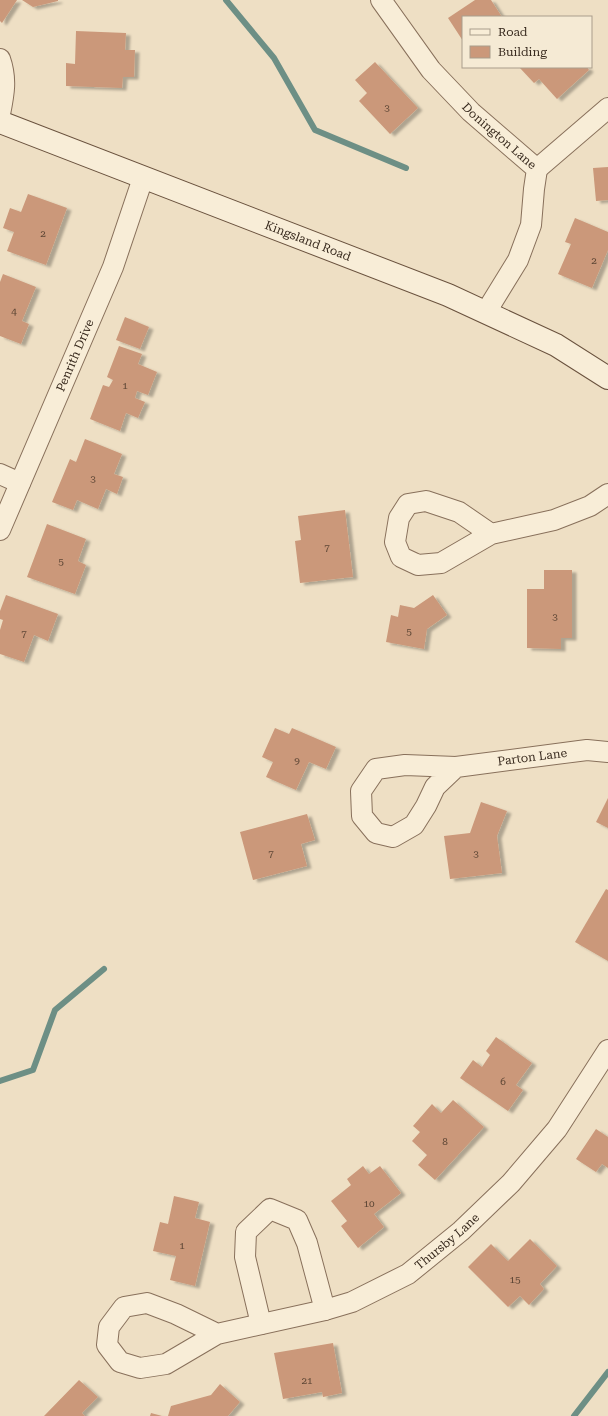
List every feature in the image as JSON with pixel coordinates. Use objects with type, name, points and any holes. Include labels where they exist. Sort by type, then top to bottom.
[{"type":"street","name":"Donington Lane","points":[[381,0],[431,70],[471,112],[537,169],[531,225],[518,260],[486,312]]},
{"type":"street","points":[[0,59],[4,71],[4,92],[0,114]]},
{"type":"street","points":[[537,169],[608,108]]},
{"type":"street","name":"Kingsland Road","points":[[0,122],[440,292],[486,312],[556,346],[608,378]]},
{"type":"street","name":"Penrith Drive","points":[[0,530],[113,267],[143,178]]},
{"type":"street","points":[[0,474],[20,483]]},
{"type":"street","points":[[491,534],[554,520],[590,506],[608,494]]},
{"type":"street","name":"Parton Lane","points":[[456,767],[435,787],[426,806],[414,825],[393,838],[376,833],[362,816],[361,791],[376,769],[406,765],[456,767],[587,750],[608,752]]},
{"type":"street","name":"Thursby Lane","points":[[217,1334],[176,1314],[147,1303],[124,1307],[109,1327],[107,1345],[120,1362],[140,1368],[166,1364],[217,1334],[325,1310],[352,1302],[408,1274],[461,1231],[511,1183],[557,1129],[608,1050]]},
{"type":"street","points":[[261,1324],[245,1257],[246,1232],[270,1209],[297,1220],[307,1243],[325,1310]]},
{"type":"building","points":[[0,0],[17,0],[2,23],[0,21]]},
{"type":"building","points":[[22,0],[58,0],[58,1],[33,7]]},
{"type":"building","points":[[475,0],[491,0],[501,16],[462,16],[462,39],[448,18]]},
{"type":"building","points":[[76,31],[126,33],[125,50],[135,50],[134,77],[123,77],[122,88],[66,86],[66,63],[75,64]]},
{"type":"building","points":[[375,62],[418,108],[390,134],[359,101],[367,93],[355,80]]},
{"type":"building","points":[[520,68],[588,68],[589,70],[557,99],[539,79],[534,83]]},
{"type":"building","points":[[608,167],[608,200],[596,201],[593,168]]},
{"type":"building","points":[[28,194],[67,208],[46,265],[7,251],[14,232],[3,228],[10,208],[21,212]]},
{"type":"building","points":[[575,218],[608,232],[608,250],[592,288],[558,274],[571,244],[565,242]]},
{"type":"building","points":[[3,274],[36,287],[22,321],[29,324],[21,344],[0,336],[0,282]]},
{"type":"building","points":[[125,317],[149,327],[140,349],[116,340]]},
{"type":"building","points":[[119,346],[142,354],[138,364],[157,372],[148,395],[137,391],[135,398],[145,402],[138,418],[126,413],[120,431],[90,419],[103,385],[109,387],[113,380],[107,377]]},
{"type":"building","points":[[85,439],[122,454],[114,474],[123,477],[117,494],[106,489],[98,509],[77,500],[73,510],[52,502],[70,459],[76,462]]},
{"type":"building","points":[[345,510],[353,577],[300,583],[295,541],[301,540],[298,516]]},
{"type":"building","points":[[47,524],[86,539],[78,561],[86,565],[75,594],[27,577]]},
{"type":"building","points":[[544,570],[572,570],[572,638],[561,638],[561,649],[527,648],[527,589],[544,589]]},
{"type":"building","points":[[6,595],[58,614],[48,641],[34,635],[24,662],[0,654],[0,630],[3,620],[0,619],[0,611]]},
{"type":"building","points":[[433,595],[447,615],[427,629],[424,649],[386,642],[391,615],[398,617],[400,605],[414,608]]},
{"type":"building","points":[[275,728],[289,734],[292,728],[336,747],[326,769],[309,762],[296,790],[266,777],[273,762],[262,757]]},
{"type":"building","points":[[608,798],[608,828],[596,822]]},
{"type":"building","points":[[481,802],[507,811],[497,836],[502,873],[450,879],[444,836],[470,833]]},
{"type":"building","points":[[307,814],[315,840],[301,844],[307,866],[253,880],[240,832]]},
{"type":"building","points":[[606,889],[608,890],[608,961],[575,942]]},
{"type":"building","points":[[496,1037],[532,1063],[516,1085],[523,1090],[508,1111],[460,1078],[473,1060],[482,1067],[490,1055],[486,1051]]},
{"type":"building","points":[[453,1100],[484,1127],[435,1180],[418,1165],[427,1155],[412,1141],[420,1132],[413,1126],[432,1104],[441,1113]]},
{"type":"building","points":[[596,1129],[608,1137],[608,1168],[602,1164],[596,1172],[576,1159]]},
{"type":"building","points":[[363,1166],[369,1174],[380,1166],[401,1193],[374,1214],[384,1227],[358,1248],[341,1226],[347,1221],[331,1201],[351,1185],[347,1179]]},
{"type":"building","points":[[174,1196],[199,1202],[195,1218],[210,1222],[195,1286],[170,1280],[176,1256],[153,1251],[160,1222],[168,1224]]},
{"type":"building","points":[[530,1239],[557,1266],[540,1284],[544,1289],[529,1305],[520,1296],[508,1307],[468,1267],[491,1244],[508,1261]]},
{"type":"building","points":[[333,1343],[342,1393],[323,1397],[322,1392],[283,1399],[274,1353]]},
{"type":"building","points":[[79,1380],[98,1397],[82,1413],[85,1416],[44,1416]]},
{"type":"building","points":[[220,1384],[240,1402],[228,1416],[168,1416],[171,1406],[211,1395]]},
{"type":"building","points":[[151,1413],[162,1416],[150,1416]]},
{"type":"waterway","points":[[226,0],[274,58],[315,130],[406,168]]},
{"type":"waterway","points":[[0,1081],[33,1070],[55,1010],[104,969]]},
{"type":"waterway","points":[[574,1416],[608,1372]]}]
